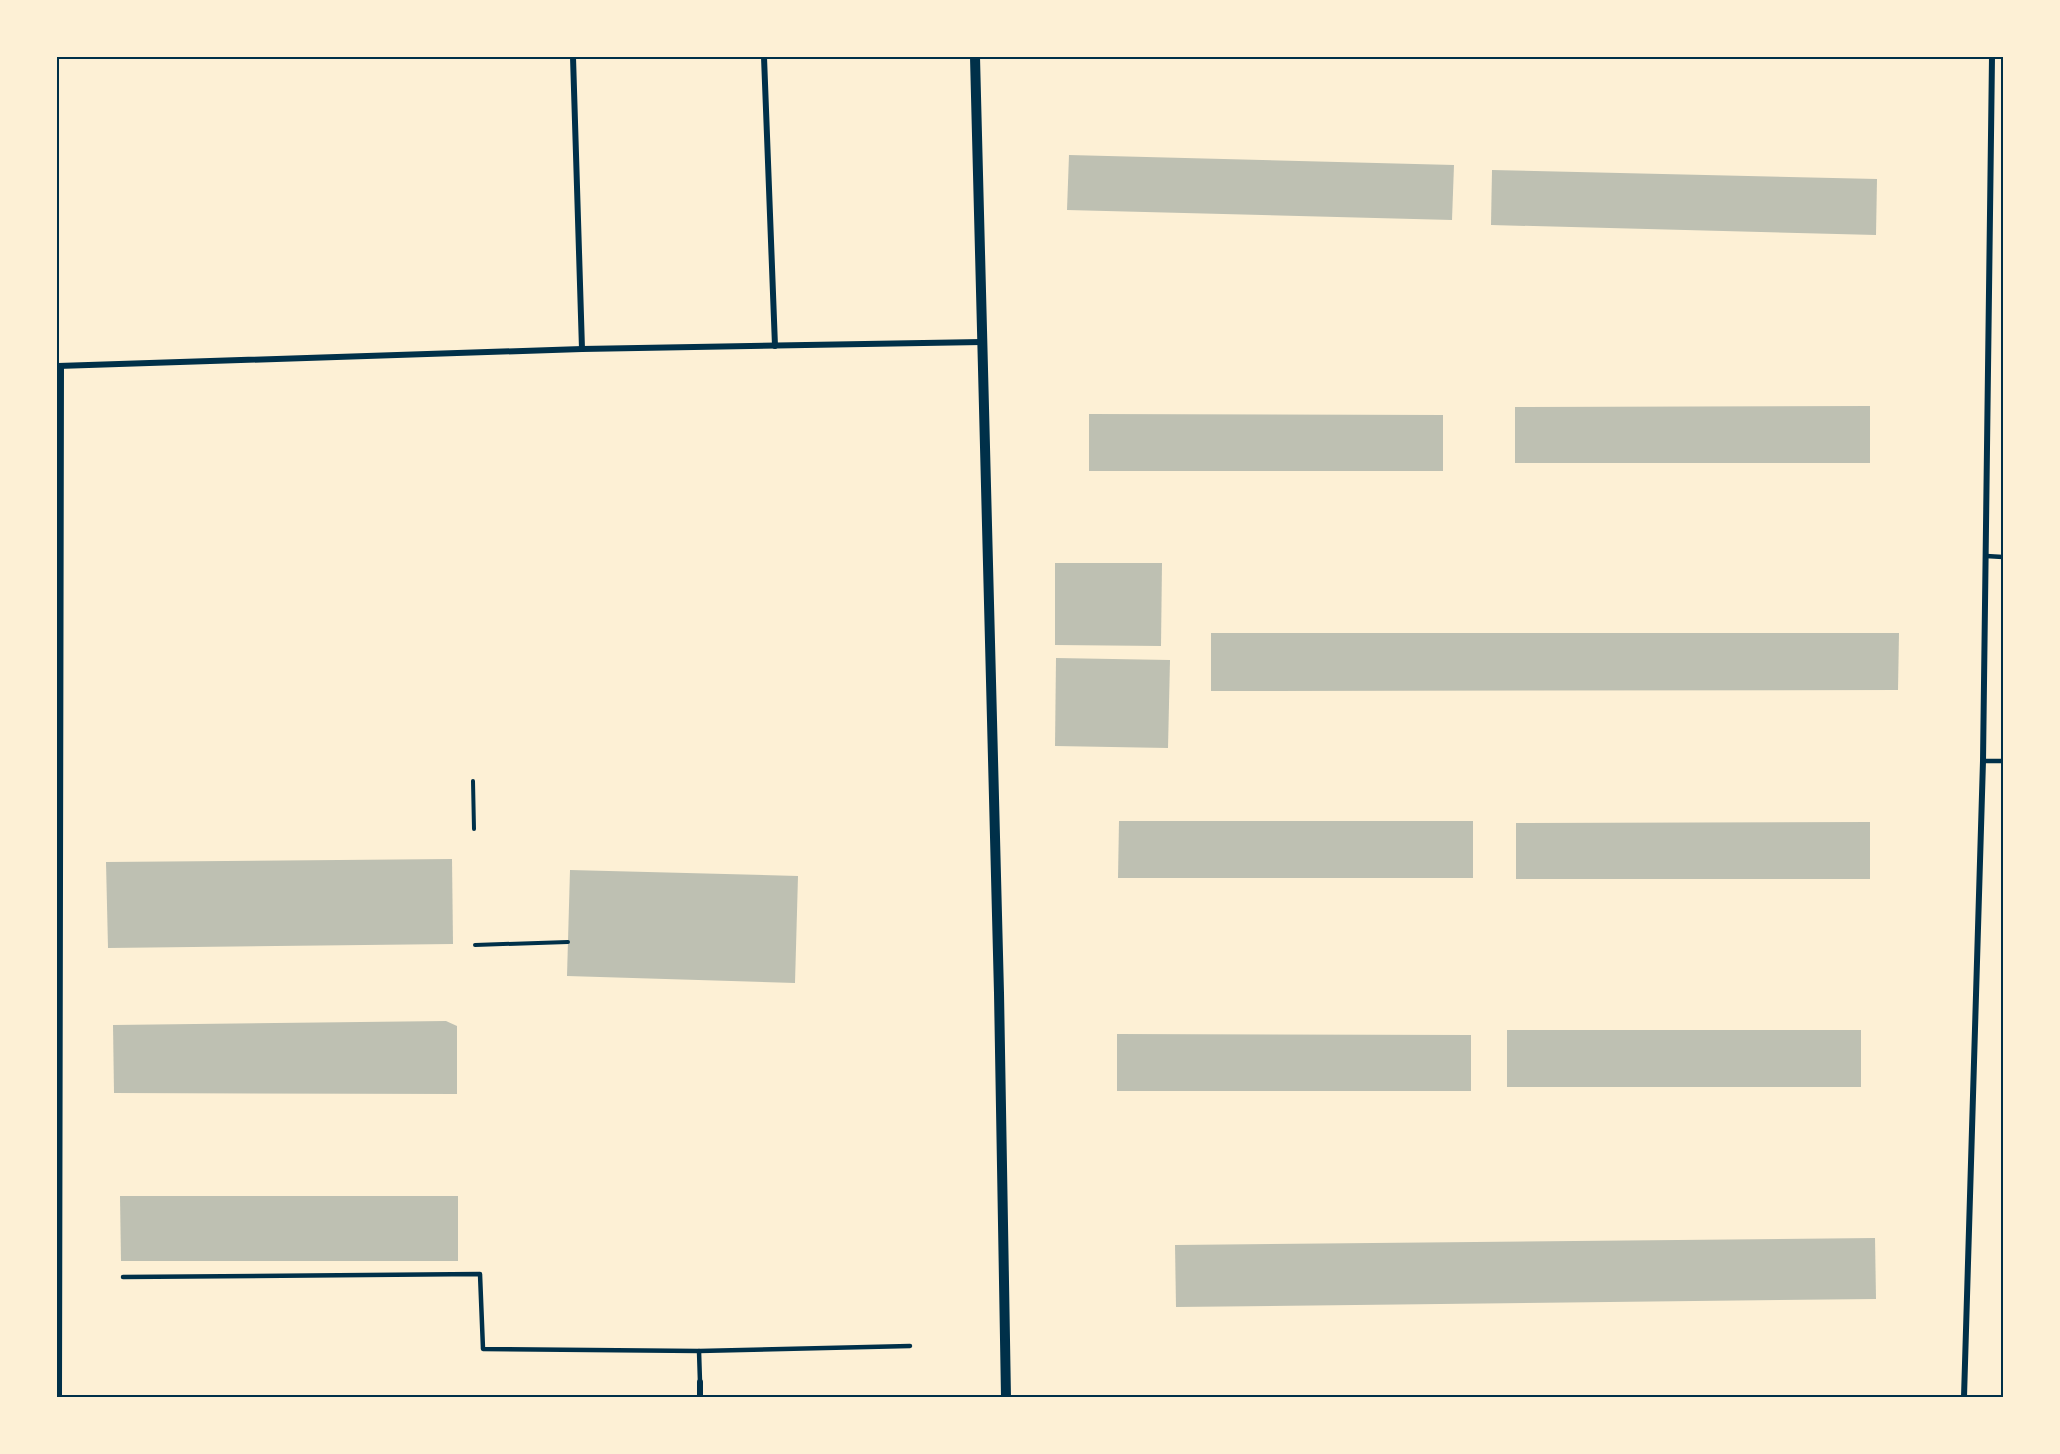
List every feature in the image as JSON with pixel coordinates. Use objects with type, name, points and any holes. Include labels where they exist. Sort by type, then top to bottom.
[{"type":"street","points":[[573,57],[582,348]]},
{"type":"street","points":[[764,57],[775,346]]},
{"type":"street","points":[[975,57],[999,993],[1006,1397]]},
{"type":"street","points":[[1964,1397],[1983,761],[1992,57]]},
{"type":"street","points":[[59,1397],[59,366],[582,348],[982,342]]},
{"type":"street","points":[[700,1382],[700,1397]]},
{"type":"lane","points":[[1986,556],[2003,557]]},
{"type":"lane","points":[[1983,761],[2003,761]]},
{"type":"lane","points":[[123,1277],[480,1274],[483,1349],[699,1351],[910,1346]]},
{"type":"lane","points":[[699,1351],[700,1382]]},
{"type":"path","points":[[473,781],[474,829]]},
{"type":"path","points":[[476,945],[568,942]]},
{"type":"building","points":[[1069,155],[1454,165],[1452,220],[1067,210]]},
{"type":"building","points":[[1492,170],[1877,179],[1876,235],[1491,225]]},
{"type":"building","points":[[1870,406],[1870,463],[1515,463],[1515,407]]},
{"type":"building","points":[[1089,414],[1443,415],[1443,471],[1089,471]]},
{"type":"building","points":[[1055,563],[1162,563],[1161,646],[1055,645]]},
{"type":"building","points":[[1211,633],[1899,633],[1898,690],[1211,691]]},
{"type":"building","points":[[1056,658],[1170,660],[1168,748],[1055,746]]},
{"type":"building","points":[[1119,821],[1473,821],[1473,878],[1118,878]]},
{"type":"building","points":[[1870,822],[1870,879],[1516,879],[1516,823]]},
{"type":"building","points":[[452,859],[453,944],[108,948],[106,862]]},
{"type":"building","points":[[570,870],[798,876],[795,983],[567,976]]},
{"type":"building","points":[[446,1021],[457,1026],[457,1094],[114,1093],[113,1025]]},
{"type":"building","points":[[1507,1030],[1861,1030],[1861,1087],[1507,1087]]},
{"type":"building","points":[[1117,1034],[1471,1035],[1471,1091],[1117,1091]]},
{"type":"building","points":[[120,1196],[458,1196],[458,1261],[121,1261]]},
{"type":"building","points":[[1875,1238],[1876,1299],[1176,1307],[1175,1245]]}]
